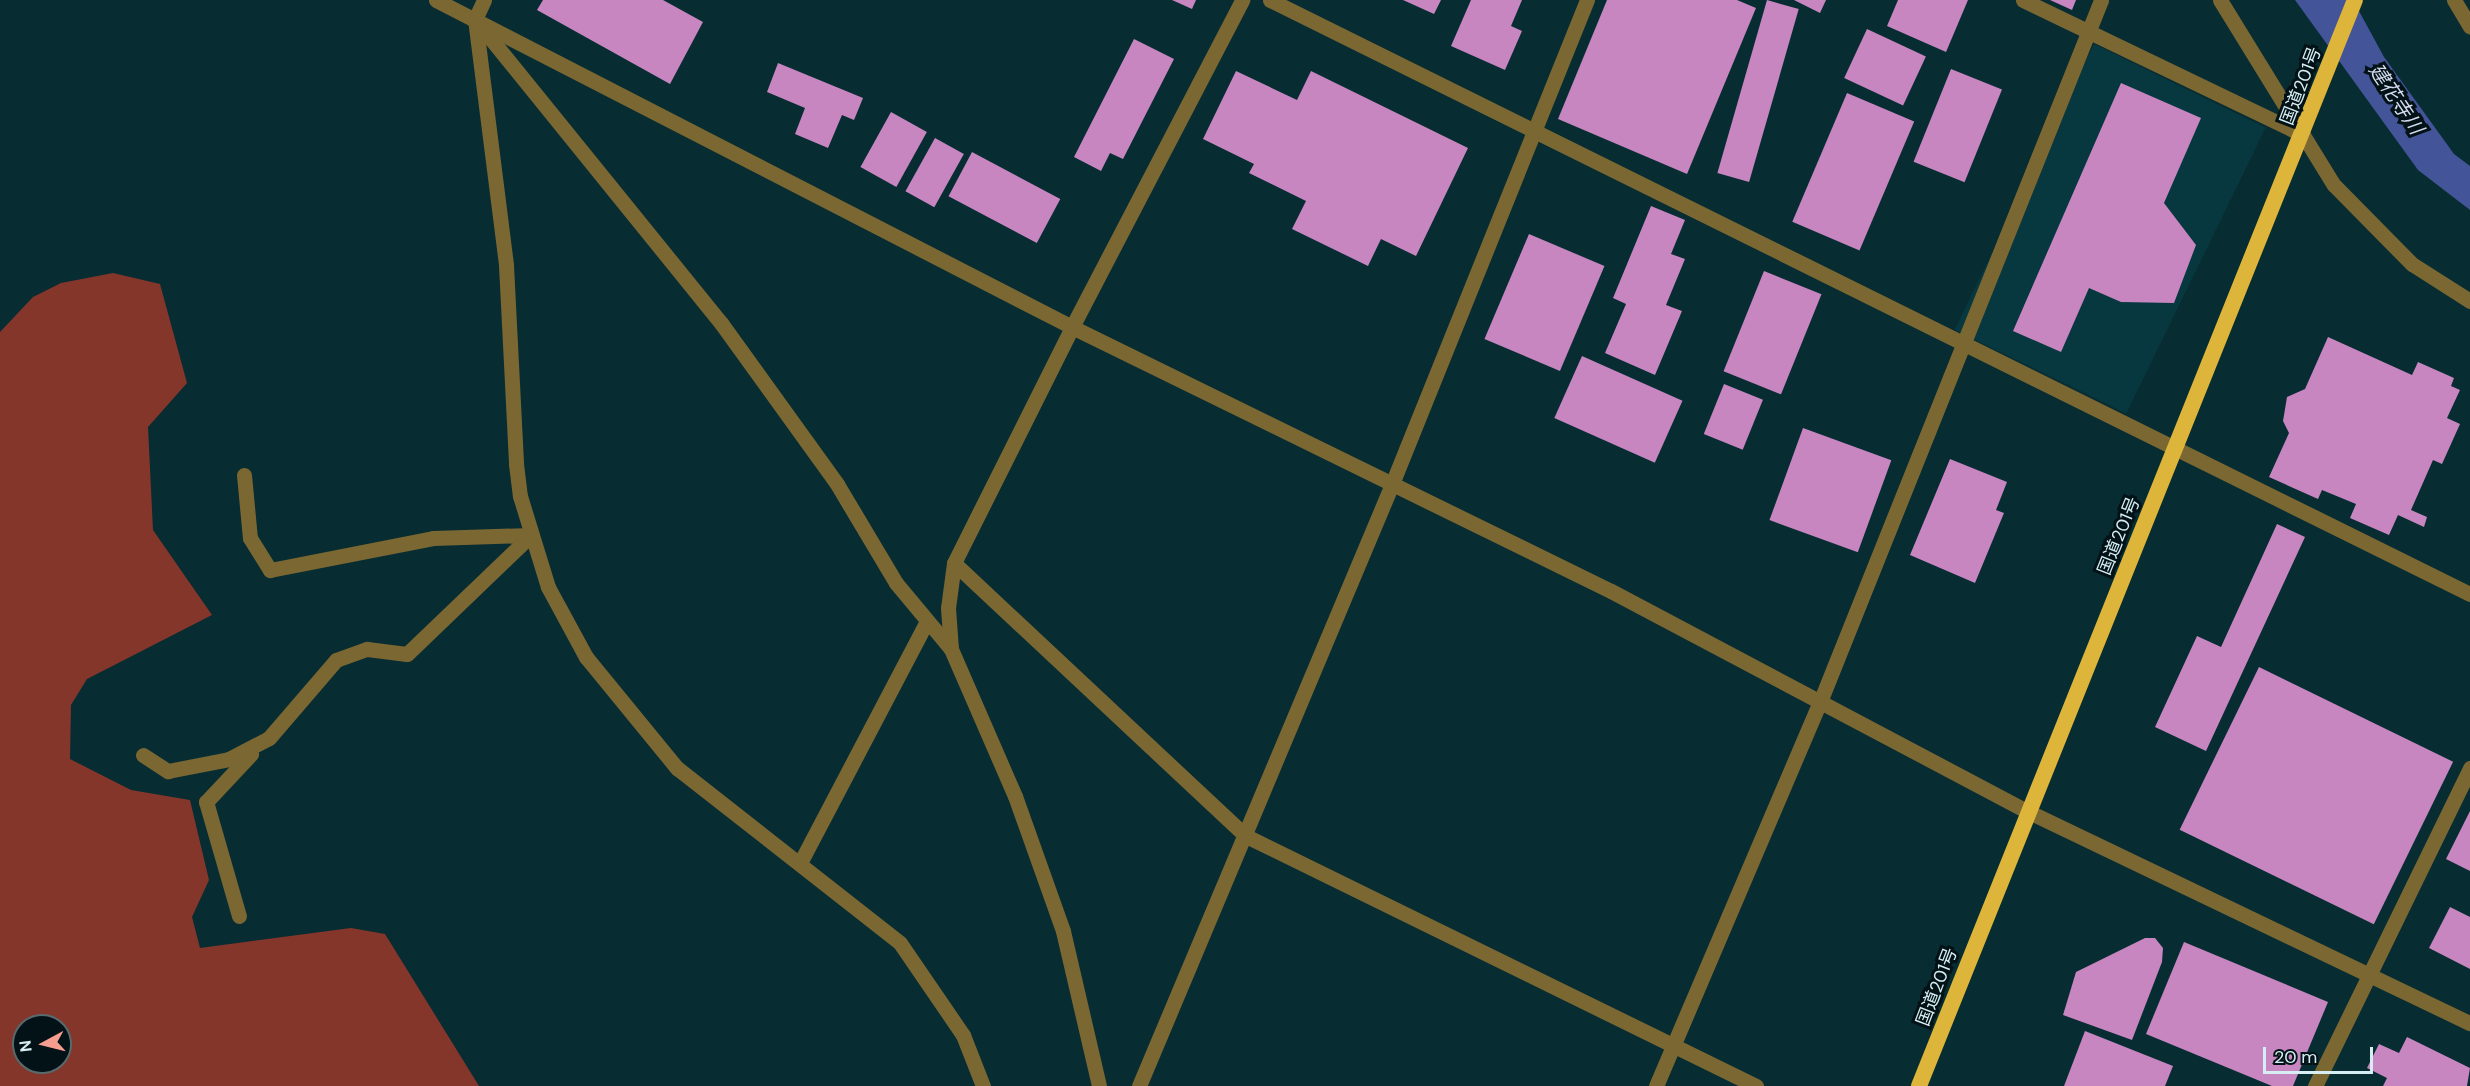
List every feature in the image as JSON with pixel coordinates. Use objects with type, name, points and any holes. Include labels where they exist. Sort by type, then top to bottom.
[{"type":"highway","name":"国道201号","points":[[1919,1086],[2026,811],[2303,135],[2355,0]]},
{"type":"street","points":[[436,0],[1072,327],[1392,484],[1820,702],[2026,811],[2470,1023]]},
{"type":"street","points":[[484,0],[475,19],[506,265],[516,464],[531,535],[548,587],[586,657],[669,759],[900,943],[963,1035],[983,1086]]},
{"type":"street","points":[[951,649],[948,608],[954,563],[1072,327],[1242,0]]},
{"type":"street","points":[[1270,0],[2470,594]]},
{"type":"street","points":[[1139,1086],[1392,484],[1587,0]]},
{"type":"street","points":[[2023,0],[2303,135]]},
{"type":"street","points":[[1656,1086],[1676,1046],[1820,702],[2102,0]]},
{"type":"street","points":[[2220,0],[2334,184],[2412,264],[2470,300]]},
{"type":"street","points":[[2454,0],[2470,27]]},
{"type":"street","points":[[475,19],[720,323],[927,621],[951,649],[1015,796],[1063,931],[1099,1086]]},
{"type":"street","points":[[244,475],[250,538],[270,570],[433,538],[531,535]]},
{"type":"street","points":[[240,916],[206,802],[217,785],[269,738],[336,660],[367,649],[407,654],[531,535]]},
{"type":"street","points":[[954,563],[1246,836],[1756,1086]]},
{"type":"street","points":[[800,863],[927,621]]},
{"type":"street","points":[[143,755],[168,771],[230,759],[269,738]]},
{"type":"street","points":[[2316,1086],[2470,768]]},
{"type":"shaded area","points":[[2094,44],[2266,128],[2126,414],[1955,330]]},
{"type":"shaded area","points":[[113,273],[160,284],[187,383],[148,427],[153,530],[212,615],[87,679],[71,705],[70,759],[131,790],[190,800],[209,880],[192,917],[200,948],[351,928],[385,934],[479,1086],[0,1086],[0,332],[33,297],[61,283]]},
{"type":"water","name":"建花寺川","points":[[2295,0],[2353,0],[2384,57],[2454,154],[2470,166],[2470,210],[2418,170]]},
{"type":"building","points":[[543,0],[663,0],[703,22],[670,84],[537,10]]},
{"type":"building","points":[[1172,0],[1196,0],[1192,9]]},
{"type":"building","points":[[1403,0],[1441,0],[1434,14]]},
{"type":"building","points":[[1471,0],[1522,0],[1511,26],[1522,31],[1505,70],[1451,46]]},
{"type":"building","points":[[1607,0],[1737,0],[1756,8],[1687,174],[1558,119]]},
{"type":"building","points":[[1767,0],[1799,9],[1749,182],[1717,173]]},
{"type":"building","points":[[1794,0],[1826,0],[1820,13]]},
{"type":"building","points":[[1898,0],[1968,0],[1946,52],[1887,26]]},
{"type":"building","points":[[2050,0],[2076,0],[2072,10]]},
{"type":"building","points":[[1867,29],[1926,56],[1903,105],[1844,78]]},
{"type":"building","points":[[1134,39],[1174,59],[1123,159],[1110,153],[1101,171],[1074,157]]},
{"type":"building","points":[[778,63],[863,98],[854,120],[842,115],[828,148],[795,134],[805,108],[767,92]]},
{"type":"building","points":[[1951,69],[2002,90],[1965,182],[1914,162]]},
{"type":"building","points":[[1236,71],[1297,100],[1311,71],[1468,148],[1416,256],[1381,239],[1368,266],[1292,229],[1306,201],[1249,173],[1254,164],[1203,139]]},
{"type":"building","points":[[2121,83],[2201,118],[2164,203],[2196,245],[2174,303],[2121,302],[2089,288],[2061,352],[2013,331]]},
{"type":"building","points":[[1847,93],[1914,122],[1859,250],[1792,222]]},
{"type":"building","points":[[891,112],[927,132],[896,187],[860,167]]},
{"type":"building","points":[[935,138],[964,154],[934,207],[905,191]]},
{"type":"building","points":[[972,152],[1060,199],[1037,243],[949,196]]},
{"type":"building","points":[[1651,206],[1685,220],[1671,254],[1685,259],[1666,305],[1682,311],[1655,375],[1605,353],[1626,304],[1613,298]]},
{"type":"building","points":[[1529,234],[1604,266],[1560,371],[1484,339]]},
{"type":"building","points":[[1764,271],[1821,294],[1781,394],[1724,371]]},
{"type":"building","points":[[2328,337],[2412,375],[2418,362],[2454,378],[2451,386],[2460,390],[2447,418],[2460,424],[2442,464],[2433,460],[2411,510],[2427,517],[2424,527],[2398,515],[2389,535],[2350,518],[2356,504],[2322,490],[2318,499],[2269,477],[2289,433],[2283,421],[2287,397],[2305,389]]},
{"type":"building","points":[[1582,356],[1682,401],[1655,463],[1554,418]]},
{"type":"building","points":[[1724,384],[1763,400],[1743,450],[1704,434]]},
{"type":"building","points":[[1803,428],[1891,460],[1858,552],[1769,520]]},
{"type":"building","points":[[1950,459],[2007,482],[1996,510],[2004,513],[1975,583],[1910,555]]},
{"type":"building","points":[[2277,524],[2305,537],[2206,751],[2155,727],[2197,636],[2221,647]]},
{"type":"building","points":[[2259,667],[2453,762],[2374,924],[2180,830]]},
{"type":"building","points":[[2470,811],[2470,871],[2446,859]]},
{"type":"building","points":[[2450,907],[2470,917],[2470,969],[2429,948]]},
{"type":"building","points":[[2145,938],[2155,938],[2163,948],[2162,962],[2132,1040],[2063,1015],[2076,972]]},
{"type":"building","points":[[2184,942],[2328,1002],[2293,1086],[2272,1086],[2146,1034]]},
{"type":"building","points":[[2085,1031],[2173,1066],[2165,1086],[2064,1086]]},
{"type":"building","points":[[2407,1037],[2470,1068],[2467,1086],[2383,1086],[2387,1078],[2367,1068],[2379,1044],[2399,1053]]}]
